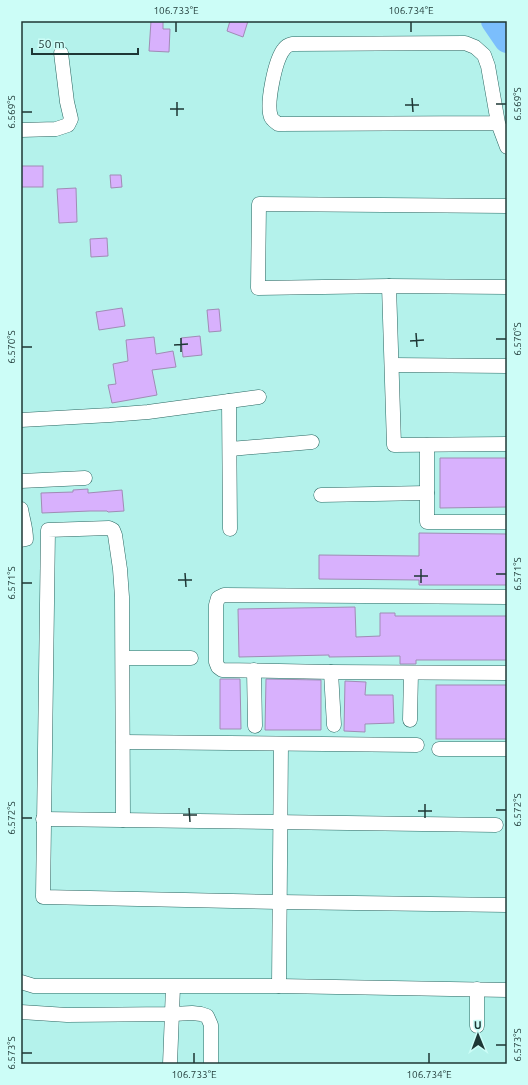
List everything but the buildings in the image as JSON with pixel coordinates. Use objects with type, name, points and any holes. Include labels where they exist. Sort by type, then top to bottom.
[{"type":"street","points":[[498,123],[278,124],[272,118],[270,108],[271,85],[283,50],[292,44],[465,43],[474,47],[484,55],[488,66],[498,123],[507,147]]},
{"type":"street","points":[[21,130],[56,129],[68,125],[71,119],[67,102],[61,52]]},
{"type":"street","points":[[507,206],[259,204],[258,288],[389,286],[507,287]]},
{"type":"street","points":[[389,286],[394,445],[507,444]]},
{"type":"street","points":[[392,365],[507,366]]},
{"type":"street","points":[[21,420],[110,416],[259,397]]},
{"type":"street","points":[[229,401],[230,529]]},
{"type":"street","points":[[230,449],[312,442]]},
{"type":"street","points":[[427,444],[427,522],[507,522]]},
{"type":"street","points":[[21,480],[85,478]]},
{"type":"street","points":[[321,495],[427,493]]},
{"type":"street","points":[[21,509],[26,527],[26,539],[21,540]]},
{"type":"street","points":[[123,820],[123,658],[120,569],[115,535],[113,530],[109,528],[48,530],[43,897],[507,905]]},
{"type":"street","points":[[507,597],[224,595],[218,598],[216,605],[216,662],[218,667],[222,670],[507,673]]},
{"type":"street","points":[[123,658],[191,658]]},
{"type":"street","points":[[254,670],[255,726]]},
{"type":"street","points":[[331,672],[334,724]]},
{"type":"street","points":[[410,720],[411,673]]},
{"type":"street","points":[[123,742],[417,745]]},
{"type":"street","points":[[279,986],[282,744]]},
{"type":"street","points":[[439,749],[507,750]]},
{"type":"street","points":[[44,820],[496,824]]},
{"type":"street","points":[[21,982],[34,986],[279,986],[507,990]]},
{"type":"street","points":[[170,1064],[174,987]]},
{"type":"street","points":[[477,989],[477,1026]]},
{"type":"street","points":[[21,1012],[67,1015],[202,1014],[207,1016],[211,1025],[211,1064]]},
{"type":"waterway","points":[[494,21],[507,40]]}]
